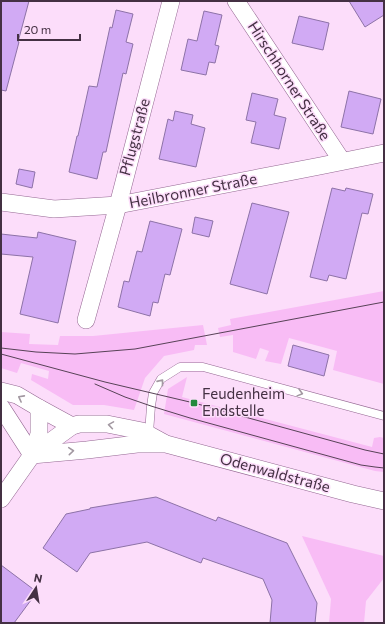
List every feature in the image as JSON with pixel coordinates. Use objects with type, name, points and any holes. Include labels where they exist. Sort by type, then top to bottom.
[{"type":"street","name":"Pflugstraße","points":[[86,320],[118,205],[171,1]]},
{"type":"street","name":"Hirschhorner Straße","points":[[236,1],[342,161]]},
{"type":"street","name":"Heilbronner Straße","points":[[1,202],[54,209],[118,205],[384,153]]},
{"type":"street","points":[[1,391],[17,395],[72,426]]},
{"type":"street","points":[[1,407],[32,454]]},
{"type":"street","points":[[1,499],[32,454],[39,434],[40,408]]},
{"type":"street","name":"Odenwaldstraße","points":[[32,454],[72,426],[79,424],[107,424],[142,431],[166,444]]},
{"type":"street","name":"Odenwaldstraße","points":[[32,454],[87,450],[137,444],[166,444],[384,502]]},
{"type":"lane","points":[[149,434],[150,406],[153,393],[161,379],[180,367],[203,367],[384,416]]},
{"type":"shaded area","points":[[384,291],[384,384],[333,370],[337,351],[289,338],[281,364],[265,361],[269,351],[260,348],[256,359],[233,352],[233,335],[220,337],[218,328],[231,325],[230,319]]},
{"type":"shaded area","points":[[203,325],[207,345],[195,345],[194,350],[164,356],[145,378],[134,410],[104,405],[73,405],[31,380],[32,374],[48,379],[49,371],[21,363],[17,373],[1,368],[1,332],[30,334],[29,344],[58,345],[60,336],[93,336]]},
{"type":"shaded area","points":[[187,377],[182,397],[372,447],[374,438],[384,438],[384,472],[375,471],[164,414],[168,389]]},
{"type":"shaded area","points":[[302,536],[384,556],[384,578],[366,601],[364,623],[329,623],[331,599]]},
{"type":"building","points":[[1,1],[29,1],[6,91],[1,90]]},
{"type":"building","points":[[349,1],[384,1],[384,15],[365,27]]},
{"type":"building","points":[[116,10],[133,14],[126,42],[133,44],[126,74],[123,73],[106,152],[103,152],[97,179],[69,172],[89,86],[97,87],[110,27],[112,28]]},
{"type":"building","points":[[204,11],[222,15],[215,45],[219,46],[215,63],[209,62],[206,75],[181,70],[188,39],[197,41]]},
{"type":"building","points":[[299,16],[329,23],[323,50],[292,43]]},
{"type":"building","points":[[349,91],[381,99],[373,134],[341,127]]},
{"type":"building","points":[[252,93],[278,99],[274,115],[286,118],[279,149],[251,143],[256,122],[246,120]]},
{"type":"building","points":[[175,111],[193,115],[191,124],[205,128],[196,167],[159,159],[168,119],[173,121]]},
{"type":"building","points":[[19,169],[35,172],[32,188],[16,184]]},
{"type":"building","points":[[332,188],[345,191],[346,188],[373,194],[368,214],[362,213],[346,279],[329,275],[327,281],[310,277]]},
{"type":"building","points":[[252,203],[289,212],[267,294],[230,284]]},
{"type":"building","points":[[195,217],[213,221],[209,237],[192,233]]},
{"type":"building","points":[[150,221],[182,229],[170,275],[165,274],[158,303],[153,302],[150,316],[118,307],[124,281],[129,282],[137,251],[142,252]]},
{"type":"building","points":[[38,232],[76,241],[58,323],[20,314],[33,257],[1,254],[1,234],[37,238]]},
{"type":"building","points":[[293,345],[329,355],[324,376],[288,366]]},
{"type":"building","points":[[156,497],[216,521],[218,517],[287,543],[317,603],[315,623],[270,623],[272,600],[263,579],[203,558],[201,563],[147,542],[90,553],[77,572],[43,548],[66,514],[90,508]]},
{"type":"building","points":[[1,565],[37,592],[14,623],[1,623]]},
{"type":"tram line","points":[[1,348],[75,354],[135,349],[384,302]]},
{"type":"tram line","points":[[1,354],[105,382],[194,403],[384,454]]},
{"type":"tram line","points":[[95,384],[125,397],[190,418],[361,465],[384,468]]},
{"type":"place","name":"Feudenheim Endstelle","points":[[194,403]]}]
